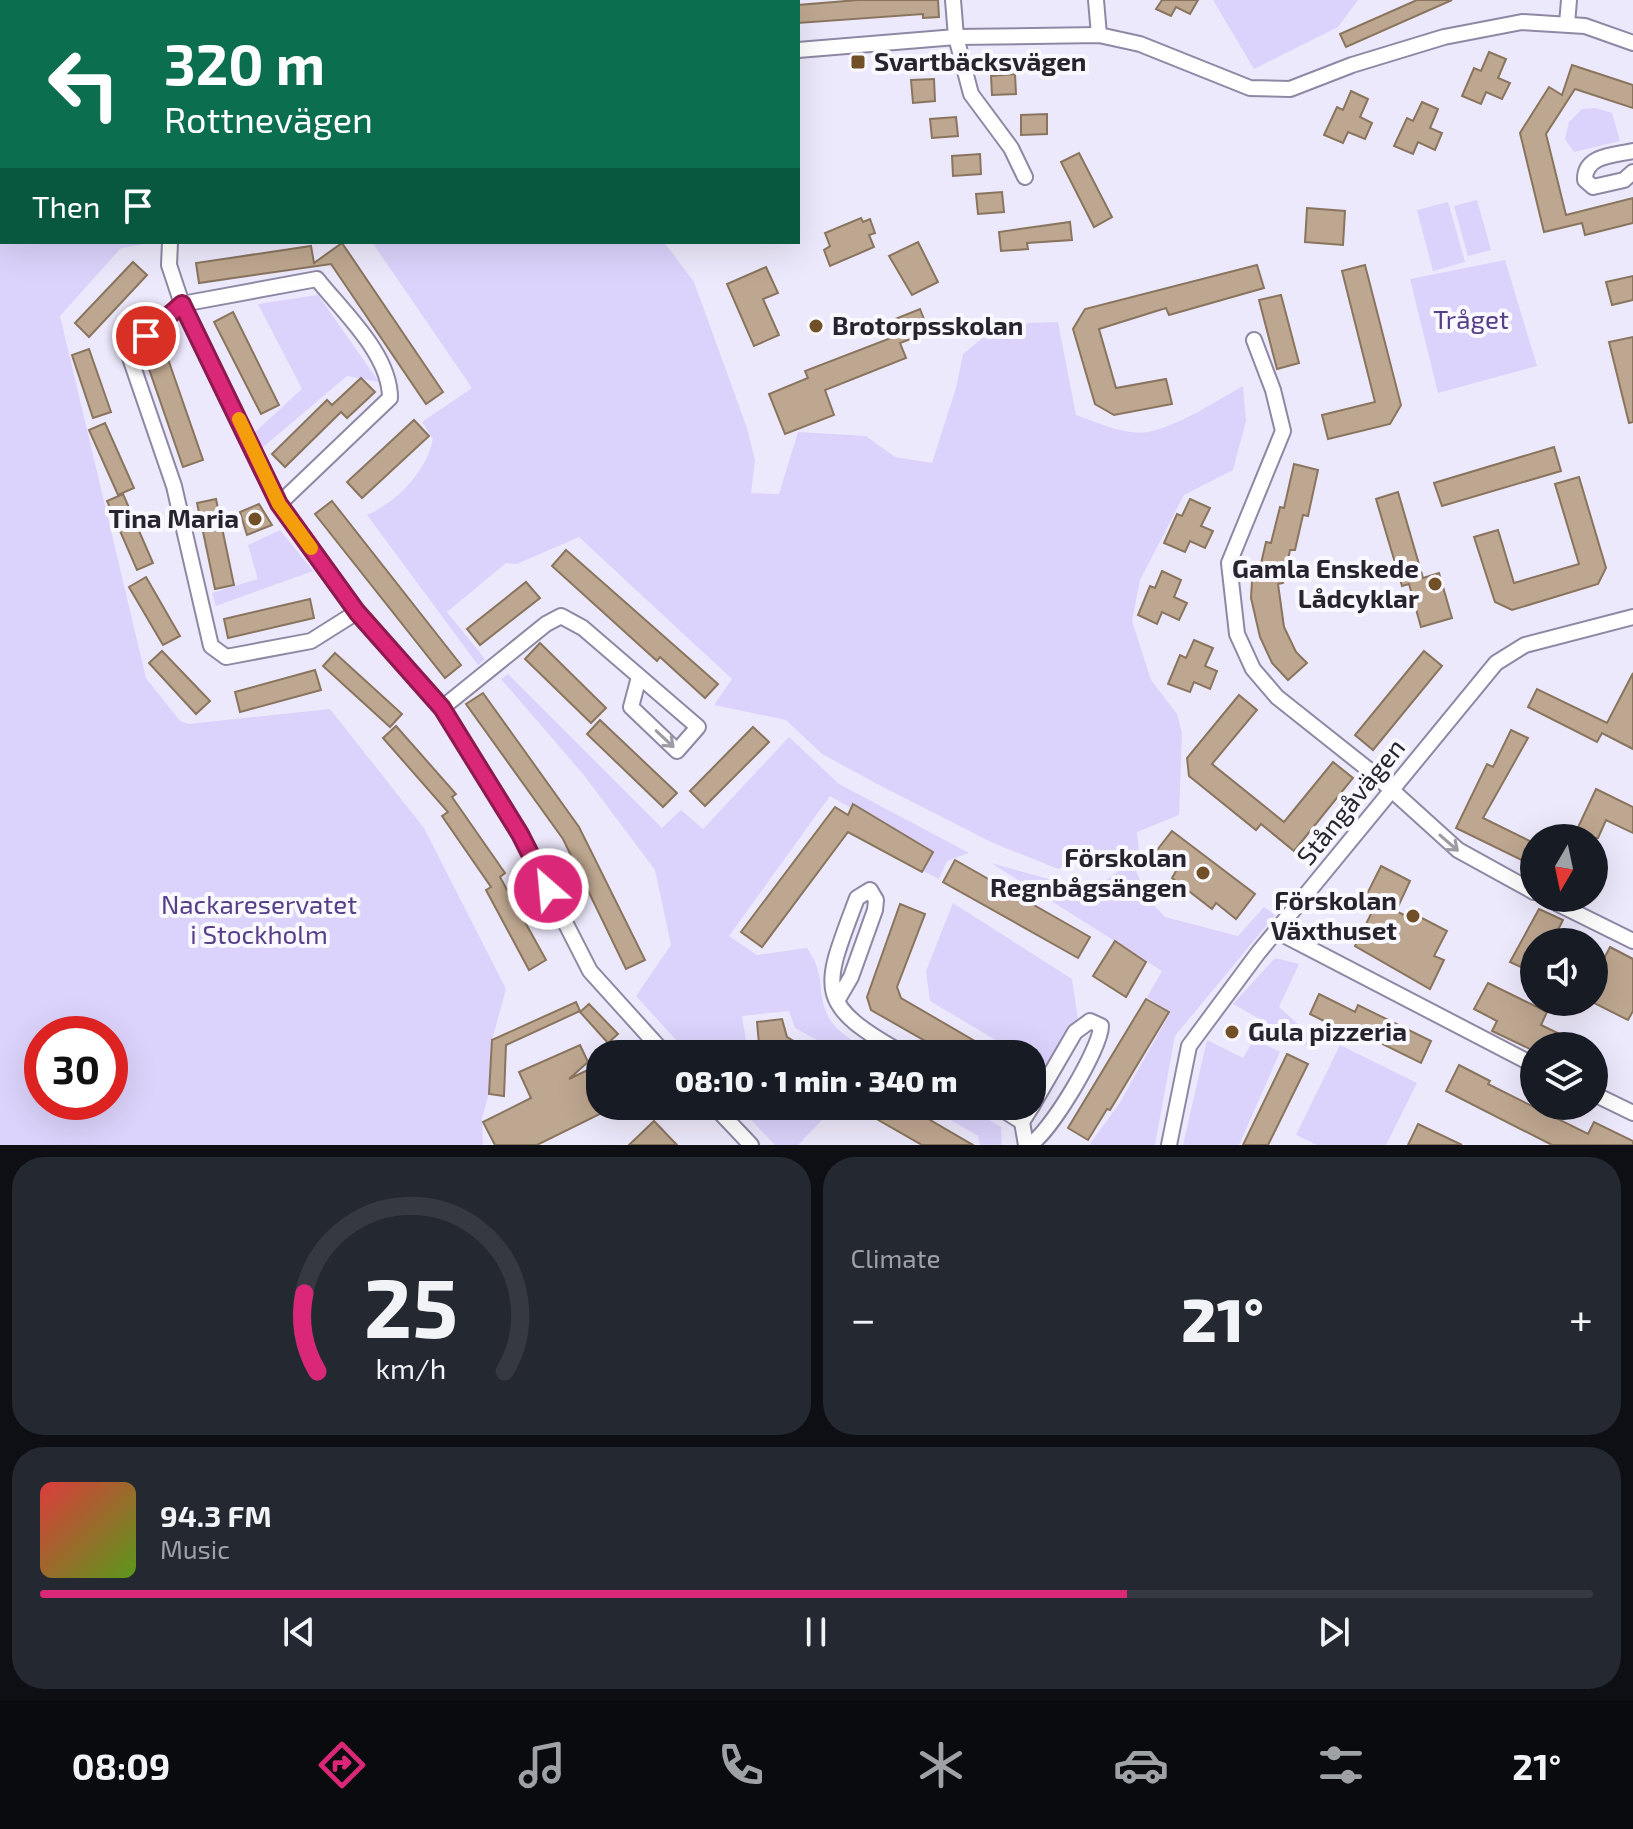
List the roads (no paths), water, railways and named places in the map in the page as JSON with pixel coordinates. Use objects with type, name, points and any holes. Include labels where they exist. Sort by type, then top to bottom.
[{"type":"street","points":[[953,0],[956,37],[971,94],[1011,148],[1025,177]]},
{"type":"street","points":[[1096,0],[1099,35]]},
{"type":"street","points":[[1567,24],[1569,0]]},
{"type":"street","points":[[800,50],[956,37],[1099,35],[1140,44],[1250,88],[1290,89],[1352,65],[1479,28],[1522,22],[1585,26],[1633,43]]},
{"type":"street","points":[[1633,151],[1594,160],[1586,169],[1585,180],[1593,187],[1624,180],[1633,172]]},
{"type":"street","points":[[170,244],[169,265],[182,304],[279,504],[357,612],[442,708],[520,834],[590,971],[652,1040]]},
{"type":"street","points":[[279,504],[390,398],[390,384],[368,342],[317,279],[182,304],[128,352],[174,486],[211,646],[226,657],[311,641],[357,612]]},
{"type":"street","points":[[1254,340],[1273,390],[1283,431],[1229,563],[1237,634],[1253,669],[1277,697],[1467,857],[1520,885]]},
{"type":"street","points":[[442,708],[546,624],[561,616],[583,628],[698,727],[677,751],[631,707],[639,677]]},
{"type":"street","name":"Stångåvägen","points":[[1169,1145],[1189,1046],[1222,999],[1496,663],[1525,645],[1633,617]]},
{"type":"street","points":[[837,1001],[851,977],[875,910],[876,900],[870,890],[857,898],[832,964],[831,984],[837,1001],[847,1019],[879,1040]]},
{"type":"street","points":[[1574,912],[1633,941]]},
{"type":"street","points":[[1278,932],[1520,1058]]},
{"type":"street","points":[[1019,1120],[1028,1145],[1047,1128],[1095,1049],[1101,1026],[1090,1021],[1075,1032],[1046,1082]]},
{"type":"street","points":[[1608,1102],[1633,1113]]},
{"type":"street","points":[[727,1120],[751,1145]]},
{"type":"place","name":"Svartbäcksvägen","points":[[858,62]]},
{"type":"place","name":"Brotorpsskolan","points":[[816,326]]},
{"type":"place","name":"Tina Maria","points":[[255,519]]},
{"type":"place","name":"Gamla Enskede Lådcyklar","points":[[1435,584]]},
{"type":"place","name":"Förskolan Regnbågsängen","points":[[1203,873]]},
{"type":"place","name":"Förskolan Växthuset","points":[[1413,916]]},
{"type":"place","name":"Gula pizzeria","points":[[1232,1032]]},
{"type":"park label","name":"Tråget","points":[[1471,320]]},
{"type":"park label","name":"Nackareservatet i Stockholm","points":[[259,920]]}]
